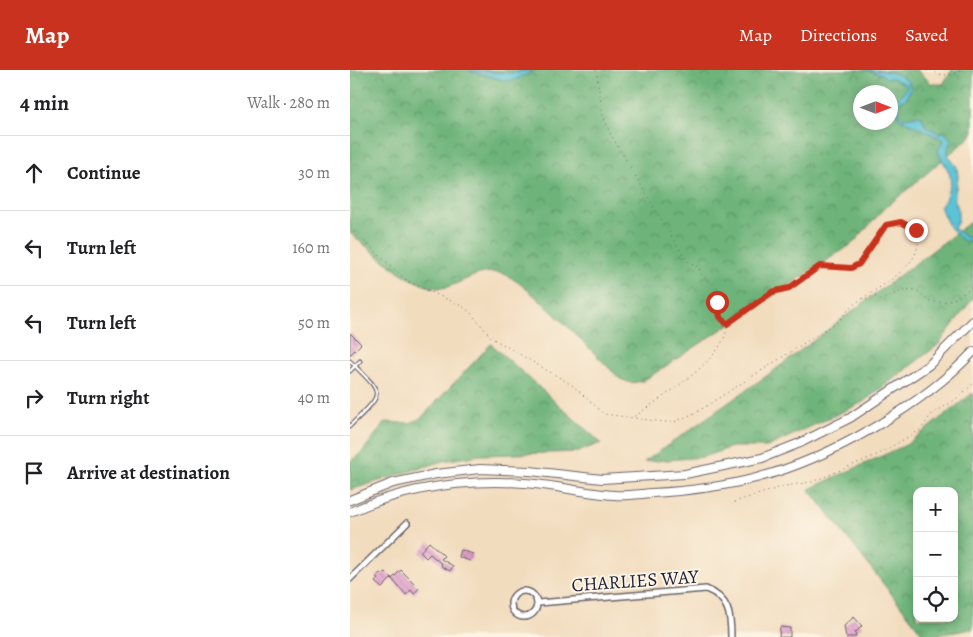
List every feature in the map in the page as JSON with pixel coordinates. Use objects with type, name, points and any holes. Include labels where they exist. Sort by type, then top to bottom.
[{"type":"main road","points":[[350,500],[393,483],[436,474],[480,469],[530,471],[602,479],[685,474],[762,458],[800,444],[850,418],[929,365],[973,321]]},
{"type":"main road","points":[[350,512],[400,495],[433,487],[479,482],[524,483],[614,495],[687,491],[756,478],[799,464],[847,441],[910,406],[962,364],[973,352]]},
{"type":"street","points":[[350,579],[407,523]]},
{"type":"street","name":"CHARLIES WAY","points":[[538,603],[706,589],[715,593],[727,604],[730,614],[731,637]]},
{"type":"street","points":[[521,591],[534,595],[538,603],[536,611],[525,618],[514,613],[511,605],[513,596],[521,591]]},
{"type":"lane","points":[[350,361],[376,387],[378,395],[375,401],[350,426]]},
{"type":"lane","points":[[350,371],[360,361]]},
{"type":"path","points":[[596,70],[604,116],[610,135],[668,226],[681,252],[689,263],[698,266],[702,275],[718,288],[717,311],[727,324],[726,336],[708,360],[640,413],[632,417]]},
{"type":"path","points":[[931,70],[943,75],[954,74],[962,70]]},
{"type":"path","points":[[350,228],[407,281],[462,306],[470,312],[492,338],[578,388],[598,411],[604,414],[674,422],[697,412],[784,355],[826,331],[844,317],[854,305],[890,281],[914,258],[920,242],[913,227],[901,222],[886,225],[859,264],[851,268],[820,266],[789,288],[772,292],[727,324]]},
{"type":"path","points":[[864,299],[873,296],[881,299],[906,290],[915,290],[929,301],[938,303],[968,291],[973,285]]},
{"type":"path","points":[[734,502],[785,486],[812,482],[879,454],[920,430],[932,414],[955,400],[973,384]]},
{"type":"green space","points":[[350,70],[917,70],[932,84],[943,84],[952,70],[973,70],[973,131],[970,137],[884,209],[852,244],[643,381],[631,383],[620,379],[543,303],[512,278],[493,272],[479,274],[447,287],[435,288],[409,278],[350,233]]},
{"type":"green space","points":[[973,220],[973,298],[938,345],[863,402],[767,447],[732,447],[703,457],[644,462],[772,372]]},
{"type":"green space","points":[[491,344],[601,443],[578,452],[481,455],[443,461],[350,490],[350,462],[363,451],[385,422],[410,423],[421,418]]},
{"type":"green space","points":[[973,393],[973,629],[925,637],[913,622],[958,622],[958,487],[913,487],[913,622],[809,489],[906,445]]},
{"type":"water","points":[[466,70],[510,73],[534,70],[518,79],[507,81]]},
{"type":"water","points":[[865,70],[878,70],[899,75],[909,83],[911,89],[906,99],[900,101],[899,114],[903,118],[921,115],[926,127],[939,133],[944,132],[951,139],[947,154],[957,167],[958,177],[954,199],[958,208],[958,222],[954,228],[965,237],[973,237],[973,240],[963,241],[951,229],[940,206],[945,200],[950,183],[949,173],[938,150],[944,140],[899,118],[898,99],[908,86],[893,78],[886,78],[881,74]]},
{"type":"building","points":[[350,333],[361,344],[350,355]]},
{"type":"building","points":[[429,542],[444,556],[441,559],[453,566],[450,571],[441,566],[442,564],[430,554],[426,558],[420,552]]},
{"type":"building","points":[[461,550],[473,554],[470,561],[459,557]]},
{"type":"building","points":[[401,570],[419,588],[414,594],[411,590],[406,595],[392,579]]},
{"type":"building","points":[[386,572],[392,578],[382,588],[375,582],[378,579],[376,578],[380,573],[382,575]]},
{"type":"building","points":[[854,617],[862,626],[855,633],[856,637],[846,637],[844,626]]},
{"type":"building","points":[[780,627],[790,628],[790,637],[779,637]]},
{"type":"route","points":[[717,302],[717,311],[727,324],[772,292],[789,288],[820,266],[851,268],[859,264],[870,251],[881,229],[892,222],[908,224],[916,230]]}]
